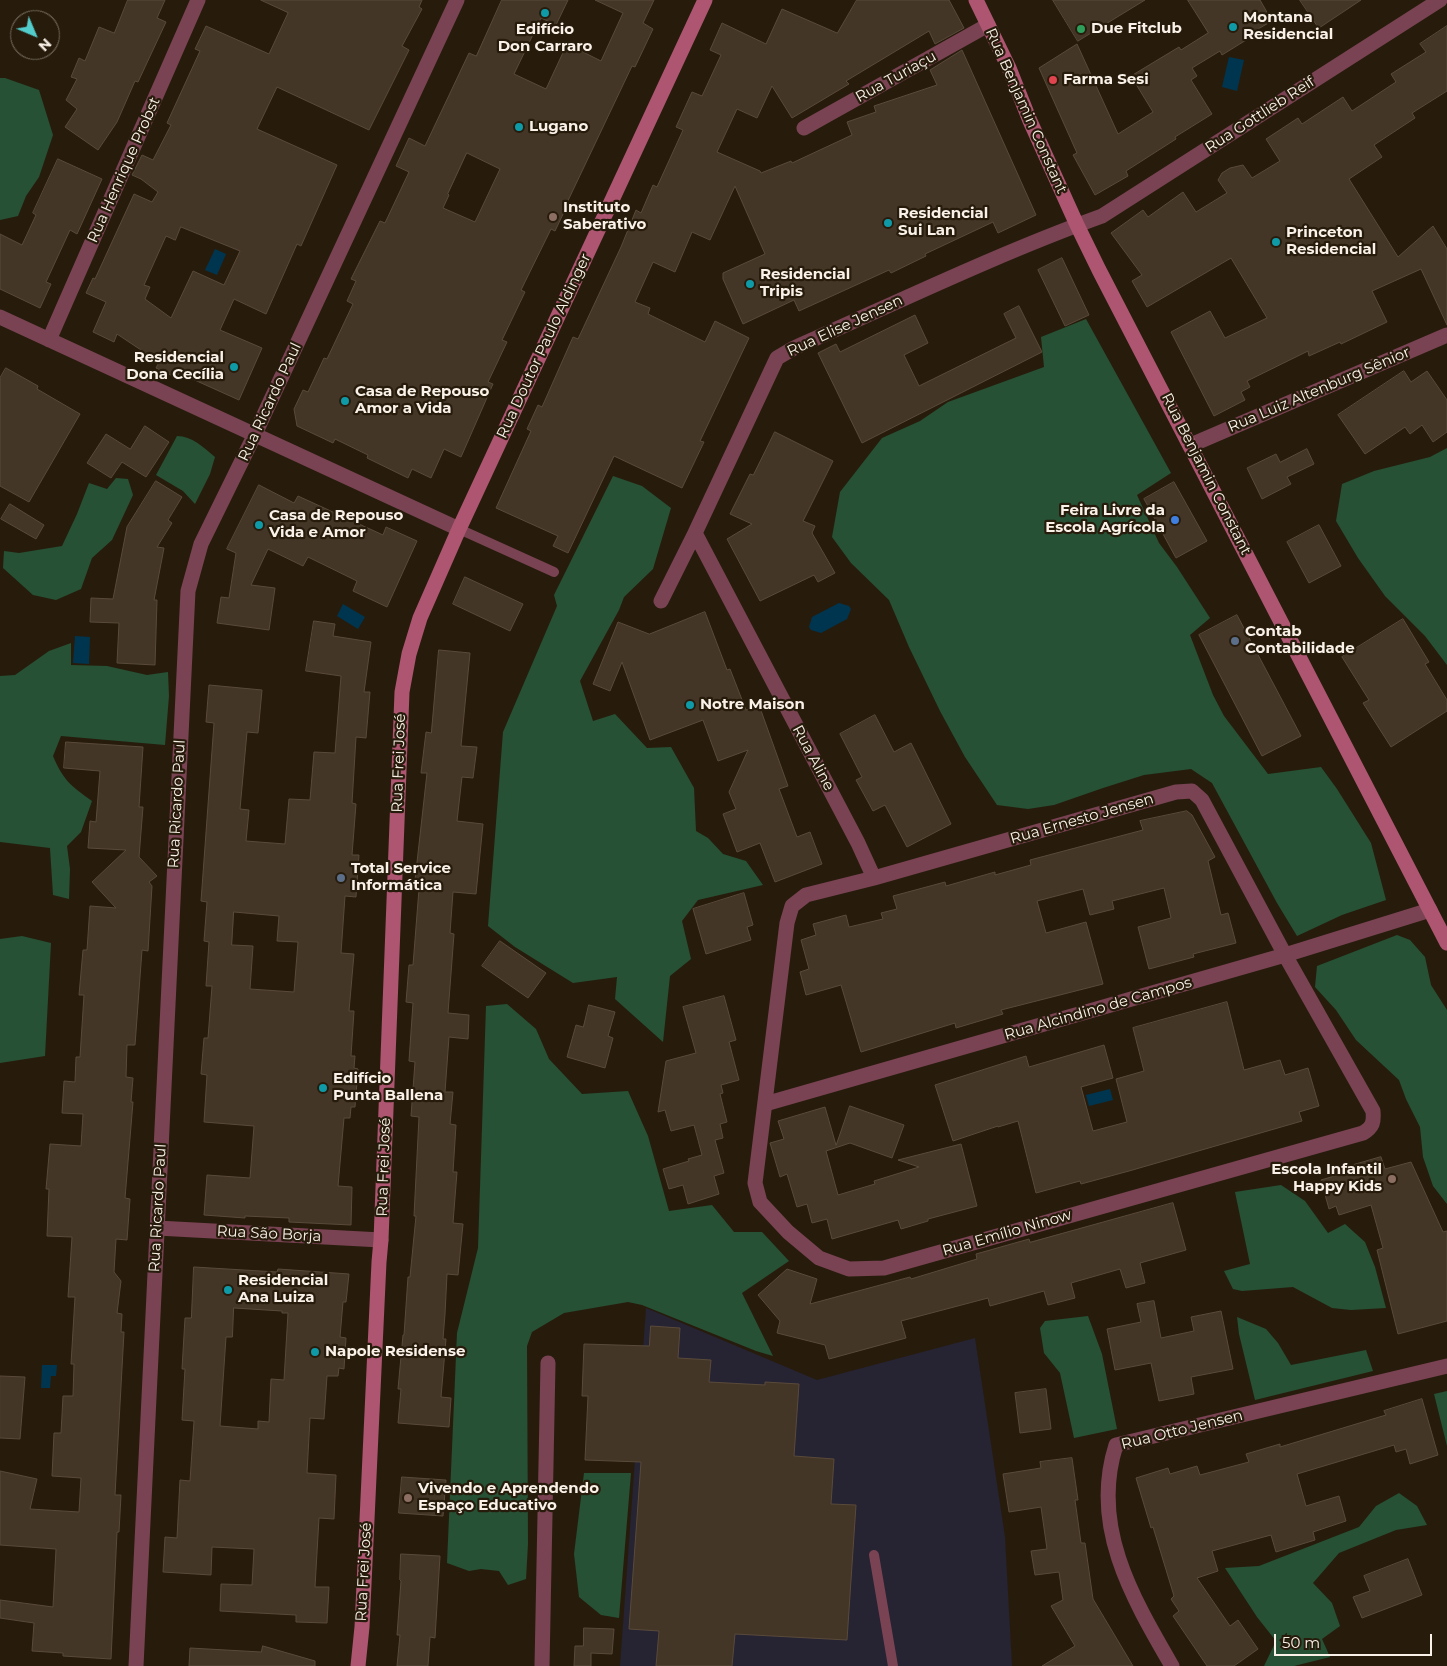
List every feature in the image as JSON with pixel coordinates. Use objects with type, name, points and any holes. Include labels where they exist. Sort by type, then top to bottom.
[{"type":"street","name":"Rua Henrique Probst","points":[[49,340],[198,0]]},
{"type":"street","name":"Rua Ricardo Paul","points":[[136,1666],[188,591],[201,544],[256,434],[457,0]]},
{"type":"street","name":"Rua Doutor Paulo Aldinger","points":[[460,529],[705,0]]},
{"type":"street","name":"Rua Benjamin Constant","points":[[976,0],[1009,68],[1030,121],[1077,225],[1132,336],[1191,445],[1447,943]]},
{"type":"street","name":"Rua Gottlieb Reif","points":[[1077,225],[1102,216],[1440,0]]},
{"type":"street","name":"Rua Turiaçu","points":[[804,128],[988,25]]},
{"type":"street","name":"Rua Elise Jensen","points":[[661,601],[777,358],[802,344],[982,264],[1077,225]]},
{"type":"street","points":[[0,316],[460,529]]},
{"type":"street","name":"Rua Luiz Altenburg Sênior","points":[[1191,445],[1447,335]]},
{"type":"street","name":"Rua Frei José","points":[[358,1666],[362,1627],[379,1262],[382,1240],[402,692],[409,654],[420,618],[460,529]]},
{"type":"street","name":"Rua Aline","points":[[695,533],[874,878]]},
{"type":"street","name":"Rua Ernesto Jensen","points":[[792,906],[806,895],[874,878],[1176,792],[1192,791],[1202,800],[1285,955]]},
{"type":"street","name":"Rua Emílio Ninow","points":[[792,906],[787,924],[755,1183],[760,1202],[788,1232],[819,1258],[849,1269],[884,1268],[1364,1133],[1371,1128],[1374,1121],[1373,1111],[1285,955]]},
{"type":"street","name":"Rua Alcindino de Campos","points":[[765,1104],[1285,955],[1430,910]]},
{"type":"street","name":"Rua São Borja","points":[[157,1228],[382,1240]]},
{"type":"street","points":[[542,1666],[548,1362]]},
{"type":"street","name":"Rua Otto Jensen","points":[[1172,1666],[1142,1614],[1113,1543],[1108,1513],[1109,1465],[1116,1444],[1447,1366]]},
{"type":"lane","points":[[460,529],[554,572]]},
{"type":"lane","points":[[874,1555],[893,1666]]},
{"type":"shaded area","points":[[646,1308],[817,1380],[975,1338],[1005,1537],[1012,1666],[620,1666]]},
{"type":"green space","points":[[0,78],[39,90],[53,135],[39,177],[26,196],[18,216],[0,220]]},
{"type":"green space","points":[[1086,319],[1171,473],[1137,495],[1159,543],[1210,618],[1190,635],[1213,695],[1224,716],[1268,774],[1321,767],[1371,843],[1386,900],[1342,915],[1297,936],[1212,783],[1191,769],[1144,775],[1054,805],[1028,809],[997,805],[965,757],[940,711],[889,600],[851,563],[832,537],[840,492],[882,438],[920,421],[948,402],[1044,367],[1041,337]]},
{"type":"green space","points":[[177,436],[192,440],[215,457],[210,474],[195,504],[183,491],[156,475]]},
{"type":"green space","points":[[1447,448],[1447,665],[1425,636],[1385,596],[1358,558],[1336,521],[1342,484],[1374,471],[1430,457]]},
{"type":"green space","points":[[613,476],[642,486],[671,508],[653,569],[624,597],[619,610],[580,681],[593,721],[615,714],[647,748],[671,747],[694,788],[696,831],[708,838],[723,854],[746,861],[763,885],[698,900],[682,921],[691,959],[670,976],[663,1042],[615,999],[617,977],[573,983],[515,947],[488,926],[503,732],[557,606],[554,595]]},
{"type":"green space","points":[[116,478],[128,479],[133,495],[112,540],[92,558],[81,589],[56,600],[33,595],[3,568],[4,551],[19,553],[62,546],[89,483],[107,489]]},
{"type":"green space","points":[[71,643],[71,665],[107,666],[147,675],[168,672],[169,696],[165,745],[61,736],[53,756],[60,771],[68,782],[92,801],[81,832],[67,846],[70,869],[69,899],[53,895],[50,848],[0,842],[0,676],[15,675],[49,651]]},
{"type":"green space","points":[[1397,935],[1410,940],[1425,957],[1431,985],[1447,1010],[1447,1204],[1433,1186],[1423,1157],[1420,1127],[1399,1080],[1356,1040],[1336,1010],[1315,987],[1317,966]]},
{"type":"green space","points":[[22,936],[51,943],[45,1056],[0,1063],[0,939]]},
{"type":"green space","points":[[507,1004],[536,1029],[549,1059],[582,1094],[628,1091],[648,1136],[669,1211],[712,1205],[734,1232],[762,1232],[789,1261],[742,1293],[773,1356],[756,1351],[642,1305],[628,1302],[564,1313],[532,1332],[527,1346],[528,1544],[526,1579],[508,1585],[499,1571],[481,1569],[469,1571],[447,1563],[457,1333],[478,1248],[486,1006]]},
{"type":"green space","points":[[1281,1185],[1305,1201],[1328,1233],[1345,1224],[1365,1242],[1375,1267],[1386,1308],[1351,1310],[1332,1308],[1293,1287],[1242,1291],[1233,1289],[1224,1271],[1250,1264],[1235,1192]]},
{"type":"green space","points":[[1088,1316],[1102,1354],[1117,1429],[1074,1438],[1060,1373],[1044,1353],[1040,1328],[1045,1321]]},
{"type":"green space","points":[[1237,1317],[1266,1329],[1278,1343],[1291,1365],[1366,1350],[1373,1371],[1255,1400],[1239,1334]]},
{"type":"green space","points":[[1447,1391],[1447,1446],[1434,1394]]},
{"type":"green space","points":[[584,1473],[631,1473],[619,1618],[601,1615],[579,1597],[574,1554]]},
{"type":"green space","points":[[1399,1493],[1417,1506],[1427,1525],[1396,1530],[1339,1553],[1313,1583],[1332,1603],[1340,1626],[1322,1639],[1330,1657],[1294,1666],[1264,1666],[1276,1641],[1257,1617],[1225,1568],[1259,1566],[1359,1527],[1376,1506]]},
{"type":"water","points":[[1229,57],[1244,60],[1237,91],[1222,87]]},
{"type":"water","points":[[215,249],[226,254],[217,275],[205,270]]},
{"type":"water","points":[[839,603],[849,606],[851,609],[847,619],[821,633],[811,630],[809,627],[812,617]]},
{"type":"water","points":[[343,604],[365,617],[358,629],[337,616]]},
{"type":"water","points":[[75,636],[90,637],[89,664],[73,663]]},
{"type":"water","points":[[1110,1089],[1113,1100],[1089,1106],[1086,1095]]},
{"type":"water","points":[[42,1365],[57,1365],[56,1376],[51,1376],[50,1388],[41,1388]]},
{"type":"building","points":[[128,0],[165,0],[157,18],[166,22],[138,82],[135,81],[117,122],[98,150],[65,127],[77,109],[66,100],[77,79],[71,77],[79,58],[85,61],[99,27],[114,33]]},
{"type":"building","points":[[261,0],[422,0],[419,7],[422,9],[402,46],[409,50],[369,130],[277,87],[257,129],[337,165],[301,246],[297,244],[266,314],[234,299],[220,330],[262,348],[239,400],[179,373],[177,378],[156,368],[159,362],[117,334],[114,342],[93,332],[106,302],[86,293],[93,278],[95,279],[134,194],[152,202],[158,192],[141,179],[132,175],[142,155],[153,160],[171,125],[167,123],[200,51],[195,49],[206,26],[269,54],[288,13]],"holes":[[[181,227],[240,251],[224,285],[193,271],[171,318],[145,299],[150,287],[144,285],[166,236],[175,240]]]},
{"type":"building","points":[[502,0],[568,0],[556,25],[541,18],[514,74],[546,89],[567,44],[601,61],[623,13],[595,0],[654,0],[643,23],[653,29],[635,67],[632,66],[555,231],[551,229],[521,290],[525,292],[502,340],[507,342],[488,382],[493,384],[461,457],[444,449],[431,478],[412,469],[408,478],[367,458],[368,455],[335,439],[333,443],[297,426],[294,409],[303,390],[308,392],[324,358],[327,359],[353,304],[347,301],[356,281],[351,279],[380,221],[385,223],[409,172],[396,166],[409,138],[425,146],[469,53],[476,56]],"holes":[[[467,153],[500,169],[475,222],[443,208]]]},
{"type":"building","points":[[857,0],[949,0],[964,28],[935,44],[929,31],[846,81],[849,84],[792,118],[772,86],[757,118],[737,109],[717,152],[761,173],[791,161],[792,163],[852,135],[847,122],[876,112],[874,106],[937,85],[930,70],[962,50],[1036,215],[998,233],[993,222],[925,254],[926,256],[891,273],[889,270],[799,311],[794,300],[743,324],[723,279],[723,273],[765,254],[735,186],[710,240],[692,232],[675,272],[653,262],[635,302],[650,308],[648,314],[705,342],[715,321],[749,338],[700,441],[704,442],[682,488],[614,456],[568,553],[553,546],[558,536],[496,508],[531,431],[527,429],[538,405],[542,407],[573,337],[578,339],[636,210],[641,213],[653,185],[657,187],[683,130],[676,127],[692,92],[702,96],[721,55],[710,50],[722,23],[766,44],[782,9],[837,33]]},
{"type":"building","points":[[1053,0],[1145,0],[1078,41]]},
{"type":"building","points":[[1188,0],[1260,0],[1272,21],[1258,29],[1259,32],[1222,55],[1220,51],[1192,68],[1197,76],[1191,80],[1212,114],[1126,171],[1128,176],[1095,195],[1073,155],[1077,153],[1039,68],[1077,44],[1118,134],[1153,112],[1131,76],[1179,47],[1181,50],[1208,33]]},
{"type":"building","points":[[1300,0],[1361,0],[1319,28]]},
{"type":"building","points":[[1447,26],[1447,91],[1412,113],[1415,118],[1374,145],[1382,157],[1349,179],[1398,257],[1433,226],[1447,249],[1447,325],[1421,269],[1372,291],[1387,322],[1341,344],[1340,342],[1309,356],[1308,351],[1247,381],[1250,387],[1241,392],[1245,400],[1214,416],[1171,332],[1210,311],[1225,338],[1267,318],[1231,258],[1147,307],[1132,281],[1142,275],[1111,233],[1143,210],[1148,217],[1183,192],[1196,212],[1227,193],[1218,180],[1222,173],[1230,168],[1243,165],[1252,178],[1280,161],[1266,139],[1298,118],[1302,124],[1343,97],[1352,111],[1396,82],[1391,74],[1426,52],[1420,44]]},
{"type":"building","points":[[58,159],[102,179],[77,234],[70,230],[46,282],[51,284],[40,308],[0,289],[0,234],[22,245],[36,215],[33,213]]},
{"type":"building","points":[[1062,258],[1089,315],[1065,326],[1038,270]]},
{"type":"building","points":[[1019,306],[1042,352],[862,443],[818,353],[836,344],[840,352],[915,315],[928,343],[904,355],[919,386],[1016,338],[1004,314]]},
{"type":"building","points":[[6,368],[38,386],[37,389],[80,414],[29,502],[0,486],[0,378]]},
{"type":"building","points":[[1404,371],[1411,382],[1427,371],[1447,400],[1447,432],[1433,442],[1422,425],[1410,434],[1405,427],[1365,454],[1338,415]]},
{"type":"building","points":[[145,426],[169,442],[146,477],[122,462],[111,478],[87,463],[106,434],[130,449]]},
{"type":"building","points":[[775,432],[833,461],[803,521],[815,526],[812,533],[835,573],[818,582],[814,575],[760,601],[727,539],[752,524],[730,514],[750,474],[753,475]]},
{"type":"building","points":[[1307,449],[1314,464],[1287,477],[1291,484],[1262,499],[1247,468],[1276,454],[1280,462]]},
{"type":"building","points":[[156,481],[182,497],[168,520],[172,523],[157,547],[164,548],[154,600],[157,600],[155,665],[117,663],[119,623],[90,622],[91,598],[113,599],[127,527]]},
{"type":"building","name":"Feira Livre da Escola Agrícola","points":[[1174,482],[1207,541],[1176,558],[1144,499]]},
{"type":"building","points":[[259,485],[294,503],[298,496],[383,535],[386,527],[417,541],[387,607],[353,591],[357,581],[308,557],[303,566],[268,549],[251,585],[275,588],[269,630],[217,623],[221,597],[229,598],[236,553],[227,549]]},
{"type":"building","points":[[10,504],[44,525],[36,539],[1,519]]},
{"type":"building","points":[[1319,525],[1341,566],[1309,583],[1287,542]]},
{"type":"building","points":[[465,577],[523,604],[510,631],[453,604]]},
{"type":"building","points":[[705,612],[727,670],[730,669],[746,710],[759,705],[788,786],[779,789],[797,837],[810,832],[822,864],[775,882],[760,843],[737,852],[723,814],[736,809],[729,792],[748,750],[718,761],[703,720],[650,740],[622,662],[610,691],[593,684],[618,622],[649,634]]},
{"type":"building","points":[[1237,615],[1301,736],[1262,756],[1199,635]]},
{"type":"building","points":[[1403,619],[1429,662],[1425,664],[1447,700],[1447,711],[1391,747],[1363,703],[1369,700],[1342,657]]},
{"type":"building","points":[[314,621],[335,624],[333,636],[371,642],[364,692],[370,692],[366,738],[356,737],[352,803],[356,804],[352,855],[359,855],[356,897],[345,896],[341,953],[354,954],[349,1011],[354,1011],[351,1056],[355,1056],[354,1068],[358,1069],[355,1107],[351,1107],[350,1118],[344,1118],[338,1186],[352,1187],[351,1225],[289,1222],[289,1218],[245,1216],[245,1218],[204,1215],[207,1175],[250,1178],[254,1126],[204,1122],[207,1075],[201,1074],[204,1038],[208,1038],[212,986],[206,986],[209,942],[204,941],[207,902],[201,901],[214,723],[206,722],[209,685],[262,690],[258,733],[247,732],[240,809],[249,810],[246,841],[285,844],[289,799],[310,800],[314,752],[335,753],[341,676],[306,671]],"holes":[[[234,912],[279,916],[277,941],[298,942],[294,992],[250,989],[253,946],[232,945]]]},
{"type":"building","points":[[439,650],[470,653],[461,746],[477,747],[473,778],[462,777],[457,821],[483,824],[476,894],[453,892],[450,933],[454,934],[448,1013],[469,1015],[468,1039],[449,1037],[445,1092],[453,1092],[450,1124],[456,1125],[453,1172],[457,1172],[453,1223],[463,1224],[458,1275],[447,1274],[443,1339],[446,1339],[441,1397],[451,1398],[449,1427],[398,1423],[401,1389],[398,1389],[408,1277],[410,1277],[416,1216],[414,1216],[419,1117],[411,1116],[415,1062],[409,1061],[413,1003],[406,1002],[409,965],[413,965],[419,889],[414,889],[427,773],[421,773],[426,732],[431,733]]},
{"type":"building","points":[[875,715],[894,752],[911,743],[951,824],[907,847],[885,805],[873,811],[856,780],[862,777],[840,734]]},
{"type":"building","points":[[66,742],[143,747],[139,807],[143,807],[139,857],[157,876],[149,882],[152,886],[148,951],[142,950],[135,1045],[127,1045],[126,1077],[133,1078],[131,1102],[133,1102],[125,1198],[130,1199],[127,1240],[116,1239],[114,1272],[121,1281],[117,1313],[122,1314],[121,1332],[124,1332],[115,1495],[121,1495],[119,1532],[117,1532],[111,1659],[63,1656],[63,1653],[32,1651],[34,1623],[0,1618],[0,1600],[53,1607],[56,1549],[0,1545],[0,1471],[37,1479],[30,1509],[79,1512],[81,1478],[52,1476],[54,1433],[61,1433],[63,1396],[73,1396],[74,1364],[71,1364],[75,1297],[68,1297],[72,1237],[47,1236],[49,1189],[46,1189],[50,1144],[81,1146],[83,1114],[62,1113],[64,1081],[75,1082],[76,1057],[80,1057],[84,995],[79,995],[83,950],[87,950],[90,906],[116,908],[92,882],[126,850],[88,848],[90,821],[96,822],[100,771],[64,768]]},
{"type":"building","points":[[1187,811],[1192,815],[1215,857],[1208,861],[1221,915],[1228,913],[1236,943],[1193,954],[1194,957],[1149,969],[1138,927],[1171,918],[1164,888],[1112,901],[1114,909],[1090,915],[1083,889],[1037,901],[1046,933],[1086,922],[1103,984],[1001,1010],[1003,1014],[956,1028],[955,1023],[861,1052],[841,985],[806,995],[800,972],[809,969],[801,940],[816,935],[813,924],[846,915],[849,927],[883,919],[881,913],[897,909],[893,896],[945,882],[946,886],[995,872],[995,875],[1031,865],[1030,860],[1143,830],[1140,821]]},
{"type":"building","points":[[744,893],[753,925],[747,927],[751,940],[706,954],[693,909]]},
{"type":"building","points":[[500,941],[546,973],[528,998],[482,966]]},
{"type":"building","points":[[724,996],[736,1040],[729,1042],[739,1080],[721,1085],[723,1093],[720,1094],[727,1122],[720,1124],[723,1138],[715,1140],[724,1173],[714,1176],[719,1194],[688,1204],[683,1185],[669,1189],[663,1169],[702,1155],[694,1125],[671,1131],[665,1110],[658,1112],[666,1061],[696,1053],[683,1007]]},
{"type":"building","points":[[1227,1002],[1244,1070],[1280,1060],[1285,1075],[1308,1068],[1319,1106],[1299,1112],[1302,1121],[1081,1184],[1080,1181],[1036,1193],[1018,1121],[953,1141],[935,1085],[1026,1056],[1029,1067],[1104,1045],[1113,1078],[1081,1087],[1093,1131],[1127,1122],[1116,1079],[1144,1071],[1133,1028]]},
{"type":"building","points":[[589,1005],[615,1012],[608,1036],[613,1038],[605,1068],[567,1057],[576,1025],[583,1027]]},
{"type":"building","points":[[850,1106],[904,1125],[892,1158],[850,1143],[826,1151],[838,1195],[875,1184],[874,1181],[919,1167],[898,1160],[961,1144],[977,1206],[928,1219],[928,1221],[901,1229],[898,1220],[832,1239],[827,1219],[812,1223],[807,1204],[797,1207],[787,1174],[780,1177],[770,1143],[784,1139],[778,1121],[825,1107],[836,1145]]},
{"type":"building","points":[[1381,1157],[1385,1169],[1411,1162],[1443,1232],[1447,1231],[1447,1321],[1398,1334],[1377,1250],[1383,1248],[1371,1205],[1339,1215],[1336,1206],[1329,1209],[1321,1180],[1341,1174],[1340,1169]]},
{"type":"building","points":[[1173,1203],[1186,1250],[1140,1263],[1145,1283],[1126,1288],[1120,1269],[1071,1283],[1075,1298],[1048,1305],[1044,1291],[990,1306],[988,1298],[901,1321],[906,1338],[829,1359],[825,1345],[777,1333],[780,1321],[758,1295],[787,1269],[817,1279],[810,1304],[910,1277],[911,1279],[977,1259],[976,1254],[1029,1239],[1030,1242]]},
{"type":"building","points":[[194,1267],[277,1272],[278,1269],[349,1274],[346,1302],[343,1302],[340,1337],[346,1338],[344,1369],[339,1368],[338,1376],[327,1376],[324,1419],[310,1418],[307,1473],[336,1475],[334,1519],[319,1518],[315,1587],[329,1587],[327,1623],[296,1622],[296,1615],[220,1611],[221,1584],[252,1585],[254,1549],[212,1547],[211,1575],[163,1572],[165,1537],[177,1538],[180,1480],[190,1481],[194,1421],[182,1420],[185,1369],[182,1369],[185,1318],[191,1318]],"holes":[[[234,1308],[282,1311],[282,1313],[288,1313],[284,1380],[271,1379],[269,1422],[258,1421],[258,1429],[220,1426],[226,1337],[232,1337]]]},
{"type":"building","points":[[1154,1301],[1161,1338],[1194,1331],[1191,1317],[1221,1311],[1233,1369],[1191,1377],[1194,1394],[1159,1401],[1151,1363],[1115,1370],[1107,1329],[1141,1322],[1137,1304]]},
{"type":"building","points":[[651,1326],[680,1328],[678,1358],[711,1360],[709,1382],[765,1385],[765,1382],[799,1384],[794,1456],[834,1459],[831,1504],[856,1505],[847,1640],[735,1634],[732,1666],[656,1666],[659,1631],[629,1629],[641,1462],[585,1460],[588,1396],[582,1396],[584,1344],[649,1346]]},
{"type":"building","points":[[0,1376],[25,1377],[20,1439],[0,1438]]},
{"type":"building","points":[[1046,1389],[1051,1429],[1020,1433],[1015,1393]]},
{"type":"building","points":[[1422,1399],[1438,1455],[1410,1464],[1406,1449],[1396,1452],[1394,1445],[1297,1474],[1306,1506],[1339,1496],[1346,1521],[1313,1532],[1315,1540],[1276,1552],[1271,1535],[1212,1551],[1218,1571],[1197,1578],[1230,1626],[1238,1620],[1258,1649],[1234,1666],[1207,1666],[1173,1616],[1179,1611],[1171,1599],[1174,1596],[1136,1478],[1168,1468],[1170,1474],[1197,1466],[1200,1475],[1249,1462],[1246,1454],[1280,1444],[1280,1447],[1386,1415],[1384,1411]]},
{"type":"building","points":[[1072,1458],[1078,1500],[1075,1500],[1081,1543],[1085,1543],[1093,1599],[1133,1666],[1042,1666],[1075,1646],[1051,1606],[1063,1600],[1059,1572],[1035,1575],[1031,1551],[1047,1549],[1041,1507],[1009,1512],[1003,1474],[1041,1468],[1040,1462]]},
{"type":"building","points":[[402,1477],[446,1480],[443,1516],[399,1513]]},
{"type":"building","points":[[401,1554],[440,1556],[435,1638],[430,1637],[428,1666],[397,1666],[400,1635],[397,1635]]},
{"type":"building","points":[[1408,1559],[1422,1595],[1362,1618],[1353,1597],[1370,1591],[1364,1576]]},
{"type":"building","points":[[584,1628],[614,1629],[612,1654],[591,1653],[591,1666],[574,1666],[575,1646],[583,1646]]},
{"type":"building","points":[[263,1646],[315,1661],[315,1666],[189,1666],[190,1648],[261,1652]]},
{"type":"place","name":"Edifício Don Carraro","points":[[545,13]]},
{"type":"place","name":"Montana Residencial","points":[[1233,27]]},
{"type":"place","name":"Due Fitclub","points":[[1081,29]]},
{"type":"place","name":"Farma Sesi","points":[[1053,80]]},
{"type":"place","name":"Lugano","points":[[519,127]]},
{"type":"place","name":"Instituto Saberativo","points":[[553,217]]},
{"type":"place","name":"Residencial Sui Lan","points":[[888,223]]},
{"type":"place","name":"Princeton Residencial","points":[[1276,242]]},
{"type":"place","name":"Residencial Tripis","points":[[750,284]]},
{"type":"place","name":"Residencial Dona Cecília","points":[[234,367]]},
{"type":"place","name":"Casa de Repouso Amor a Vida","points":[[345,401]]},
{"type":"place","name":"Feira Livre da Escola Agrícola","points":[[1175,520]]},
{"type":"place","name":"Casa de Repouso Vida e Amor","points":[[259,525]]},
{"type":"place","name":"Contab Contabilidade","points":[[1235,641]]},
{"type":"place","name":"Notre Maison","points":[[690,705]]},
{"type":"place","name":"Total Service Informática","points":[[341,878]]},
{"type":"place","name":"Edifício Punta Ballena","points":[[323,1088]]},
{"type":"place","name":"Escola Infantil Happy Kids","points":[[1392,1179]]},
{"type":"place","name":"Residencial Ana Luiza","points":[[228,1290]]},
{"type":"place","name":"Napole Residense","points":[[315,1352]]},
{"type":"place","name":"Vivendo e Aprendendo Espaço Educativo","points":[[408,1498]]}]
